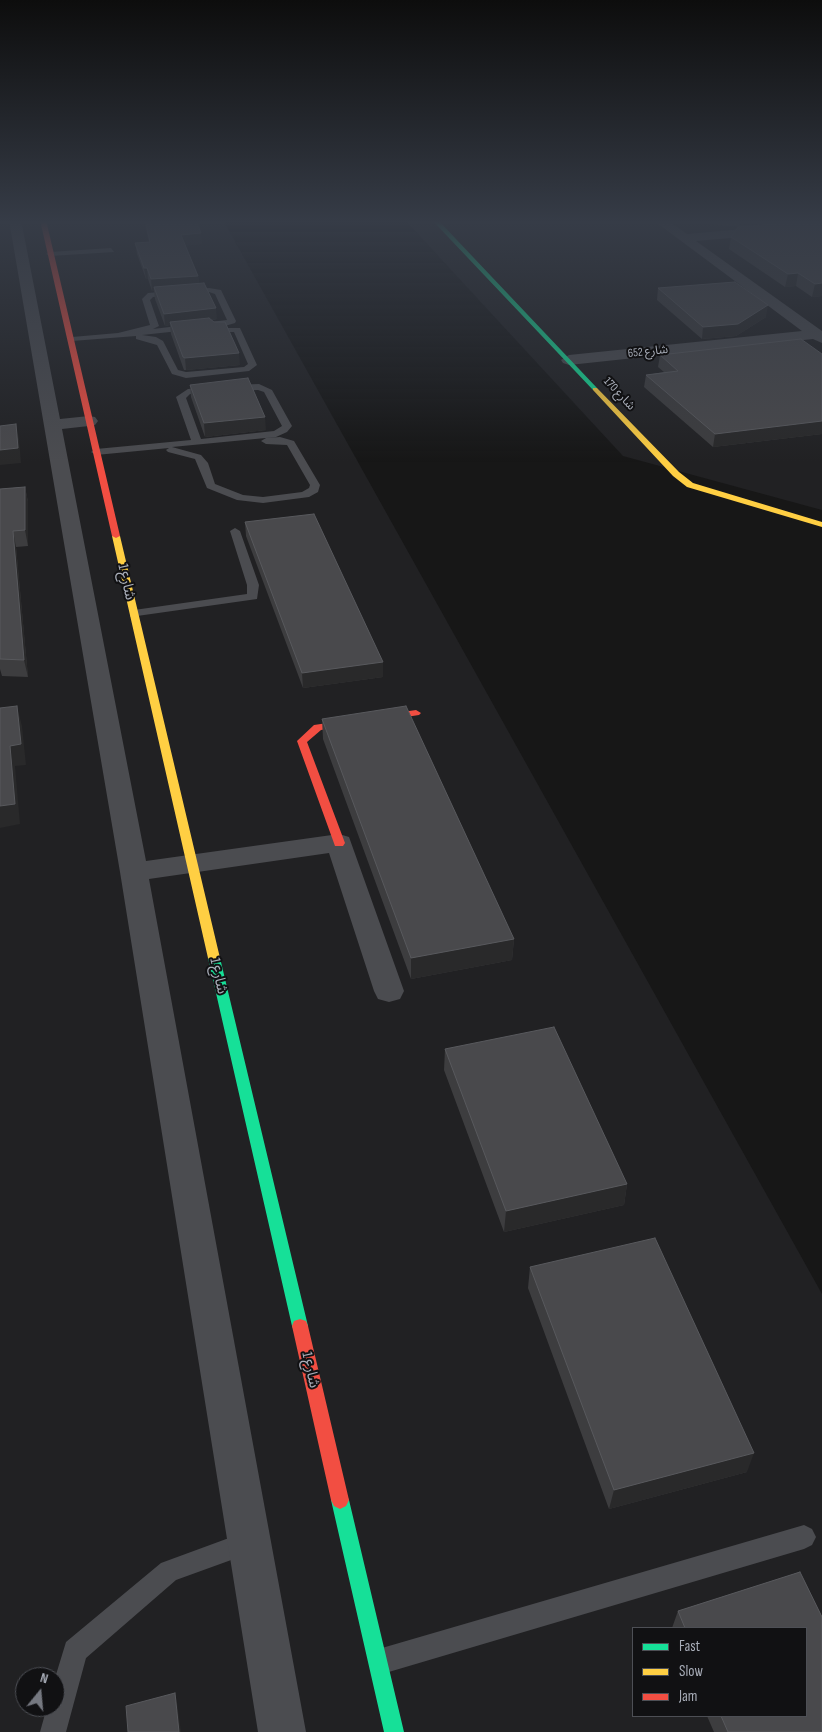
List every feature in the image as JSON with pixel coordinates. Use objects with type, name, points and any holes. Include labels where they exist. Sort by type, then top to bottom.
[{"type":"street","name":"شارع 1","points":[[34,301],[52,425],[134,872],[282,1732]]},
{"type":"street","name":"شارع 1","points":[[54,301],[72,339],[96,452],[394,1732]]},
{"type":"street","name":"شارع 170","points":[[512,301],[676,474],[690,485],[738,502],[822,525]]},
{"type":"street","name":"شارع 652","points":[[771,301],[819,336]]},
{"type":"street","name":"شارع 652","points":[[569,360],[819,336]]},
{"type":"street","points":[[52,425],[89,421]]},
{"type":"street","points":[[390,991],[302,741],[318,727],[416,713]]},
{"type":"street","points":[[134,872],[338,843]]},
{"type":"lane","points":[[118,335],[155,326],[147,301]]},
{"type":"lane","points":[[72,339],[225,324],[232,321],[222,301]]},
{"type":"lane","points":[[118,335],[153,339],[160,343],[176,372],[186,375],[246,369],[253,366],[237,330],[226,329],[141,337]]},
{"type":"lane","points":[[96,452],[157,446],[197,442],[276,434],[287,426],[265,388],[251,386],[188,392],[181,397],[197,442]]},
{"type":"lane","points":[[157,446],[191,453],[220,446],[287,441],[315,485],[314,490],[305,495],[263,500],[241,498],[211,486],[204,463],[191,453]]},
{"type":"lane","points":[[134,614],[254,596],[253,585],[235,531]]},
{"type":"lane","points":[[378,1662],[804,1538]]},
{"type":"lane","points":[[53,1732],[75,1651],[169,1572],[250,1542]]},
{"type":"shaded area","points":[[0,301],[268,301],[822,1294],[822,1732],[0,1732]]},
{"type":"shaded area","points":[[480,301],[822,301],[822,510],[623,456]]},
{"type":"building","points":[[159,301],[213,301],[216,308],[164,314]]},
{"type":"building","points":[[673,301],[762,301],[768,305],[738,324],[703,327]]},
{"type":"building","points":[[209,318],[214,322],[225,322],[239,353],[183,357],[170,322]]},
{"type":"building","points":[[801,339],[822,354],[822,421],[715,434],[646,375],[678,371],[660,355]]},
{"type":"building","points":[[248,378],[265,417],[204,423],[190,385]]},
{"type":"building","points":[[16,424],[18,448],[0,450],[0,426]]},
{"type":"building","points":[[25,487],[25,530],[13,531],[24,660],[0,659],[0,489]]},
{"type":"building","points":[[314,514],[383,662],[302,673],[245,522]]},
{"type":"building","points":[[17,706],[21,744],[10,746],[15,804],[0,806],[0,708]]},
{"type":"building","points":[[406,706],[514,939],[411,958],[322,719]]},
{"type":"building","points":[[554,1027],[627,1184],[506,1211],[445,1049]]},
{"type":"building","points":[[655,1238],[754,1453],[614,1490],[530,1267]]},
{"type":"building","points":[[800,1572],[822,1617],[822,1732],[728,1732],[721,1717],[807,1717],[807,1627],[685,1627],[678,1611]]},
{"type":"building","points":[[175,1693],[179,1732],[128,1732],[126,1706]]},
{"type":"traffic: fast","points":[[512,301],[595,389]]},
{"type":"traffic: fast","points":[[214,958],[300,1326]]},
{"type":"traffic: fast","points":[[340,1500],[394,1732]]},
{"type":"traffic: slow","points":[[595,389],[676,474],[690,485],[822,525]]},
{"type":"traffic: slow","points":[[116,536],[214,958]]},
{"type":"traffic: jam","points":[[62,301],[116,536]]},
{"type":"traffic: jam","points":[[339,843],[302,741],[318,727],[416,713]]},
{"type":"traffic: jam","points":[[300,1326],[340,1500]]}]
